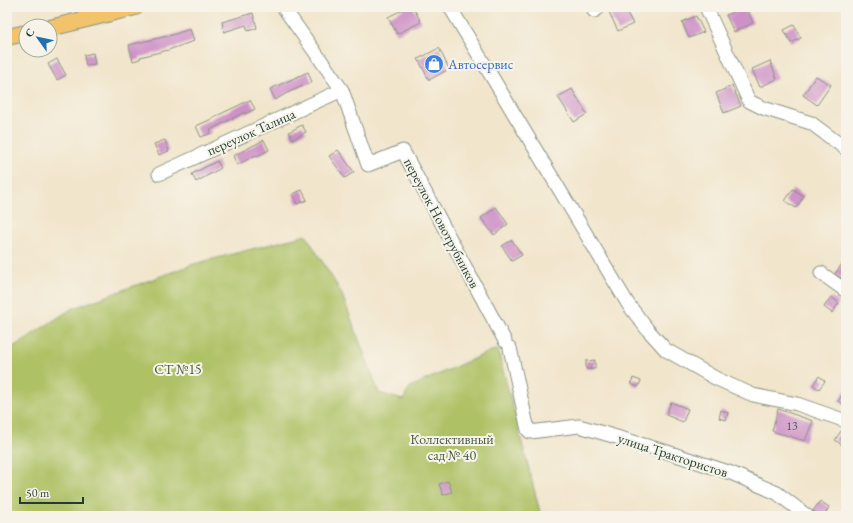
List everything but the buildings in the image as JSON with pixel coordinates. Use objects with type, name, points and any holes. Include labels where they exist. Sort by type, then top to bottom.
[{"type":"main road","points":[[58,26],[135,7]]},
{"type":"main road","points":[[7,37],[18,35]]},
{"type":"street","name":"переулок Новотрубников","points":[[283,7],[342,90],[368,165],[403,151],[508,344],[528,430],[530,432]]},
{"type":"street","points":[[450,7],[628,304],[647,329],[666,350],[717,379],[753,395],[797,404],[846,421]]},
{"type":"street","points":[[706,7],[749,101],[763,108],[811,123],[846,149]]},
{"type":"street","name":"переулок Талица","points":[[159,174],[342,90]]},
{"type":"street","points":[[821,273],[846,291]]},
{"type":"street","name":"улица Трактористов","points":[[530,432],[579,426],[656,449],[731,473],[776,494],[807,516]]},
{"type":"green space","points":[[306,235],[341,292],[379,393],[403,400],[410,387],[491,351],[498,350],[541,516],[7,516],[7,351],[71,309],[194,264]]},
{"type":"place","name":"Автосервис","points":[[434,64]]},
{"type":"park label","name":"СТ №15","points":[[178,369]]},
{"type":"park label","name":"Коллективный сад № 40","points":[[452,448]]}]
